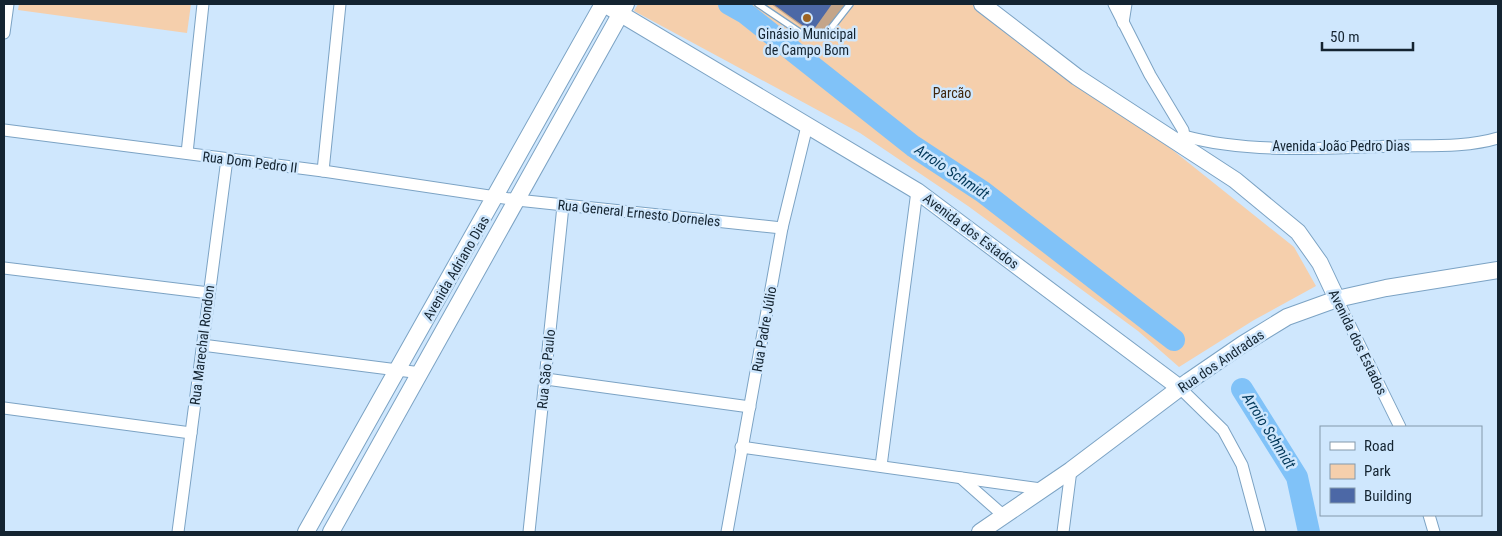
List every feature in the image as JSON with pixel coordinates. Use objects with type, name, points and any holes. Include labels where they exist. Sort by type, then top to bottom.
[{"type":"street","points":[[4,33],[8,4]]},
{"type":"street","points":[[187,153],[203,4]]},
{"type":"street","points":[[323,171],[340,4]]},
{"type":"street","name":"Avenida dos Estados","points":[[604,4],[624,8],[807,126],[917,191],[1180,388],[1223,430],[1238,458],[1260,532]]},
{"type":"street","name":"Avenida Adriano Dias","points":[[306,532],[604,4]]},
{"type":"street","name":"Avenida dos Estados","points":[[982,4],[1077,77],[1182,140],[1235,180],[1298,232],[1320,263],[1400,426]]},
{"type":"street","points":[[1114,4],[1150,75],[1183,130],[1182,140]]},
{"type":"street","points":[[1123,23],[1126,4]]},
{"type":"street","name":"Avenida Adriano Dias","points":[[331,532],[624,8]]},
{"type":"street","name":"Rua Padre Júlio","points":[[727,532],[782,228],[807,126]]},
{"type":"street","name":"Rua Dom Pedro II","points":[[4,130],[323,171],[496,197]]},
{"type":"street","name":"Avenida João Pedro Dias","points":[[1182,140],[1297,148],[1456,145],[1498,138]]},
{"type":"street","name":"Rua Marechal Rondon","points":[[178,532],[227,158]]},
{"type":"street","points":[[881,466],[917,191]]},
{"type":"street","name":"Rua General Ernesto Dorneles","points":[[496,197],[563,206],[782,228]]},
{"type":"street","name":"Rua São Paulo","points":[[529,532],[563,206]]},
{"type":"street","points":[[4,268],[209,293]]},
{"type":"street","name":"Rua dos Andradas","points":[[980,532],[1071,470],[1180,388],[1243,344],[1287,317],[1337,299],[1386,288],[1498,270]]},
{"type":"street","points":[[202,345],[421,373]]},
{"type":"street","points":[[546,379],[750,407]]},
{"type":"street","points":[[4,408],[191,433]]},
{"type":"street","points":[[741,447],[1041,489]]},
{"type":"street","points":[[1063,532],[1071,470]]},
{"type":"street","points":[[961,478],[1004,516]]},
{"type":"street","points":[[1429,516],[1434,532]]},
{"type":"lane","points":[[758,4],[807,37],[828,32],[850,4]]},
{"type":"green space","points":[[19,4],[191,4],[187,33],[18,10]]},
{"type":"green space","name":"Parcão","points":[[638,4],[975,4],[1135,120],[1294,247],[1316,286],[1254,320],[1179,367],[1138,331],[968,206],[860,133],[634,11]]},
{"type":"building","name":"Ginásio Municipal de Campo Bom","points":[[773,4],[832,4],[812,32]]},
{"type":"waterway","name":"Arroio Schmidt","points":[[729,4],[745,13],[913,146],[983,192],[1174,340]]},
{"type":"waterway","name":"Arroio Schmidt","points":[[1242,389],[1297,477],[1309,532]]},
{"type":"place","name":"Ginásio Municipal de Campo Bom","points":[[807,18]]}]
